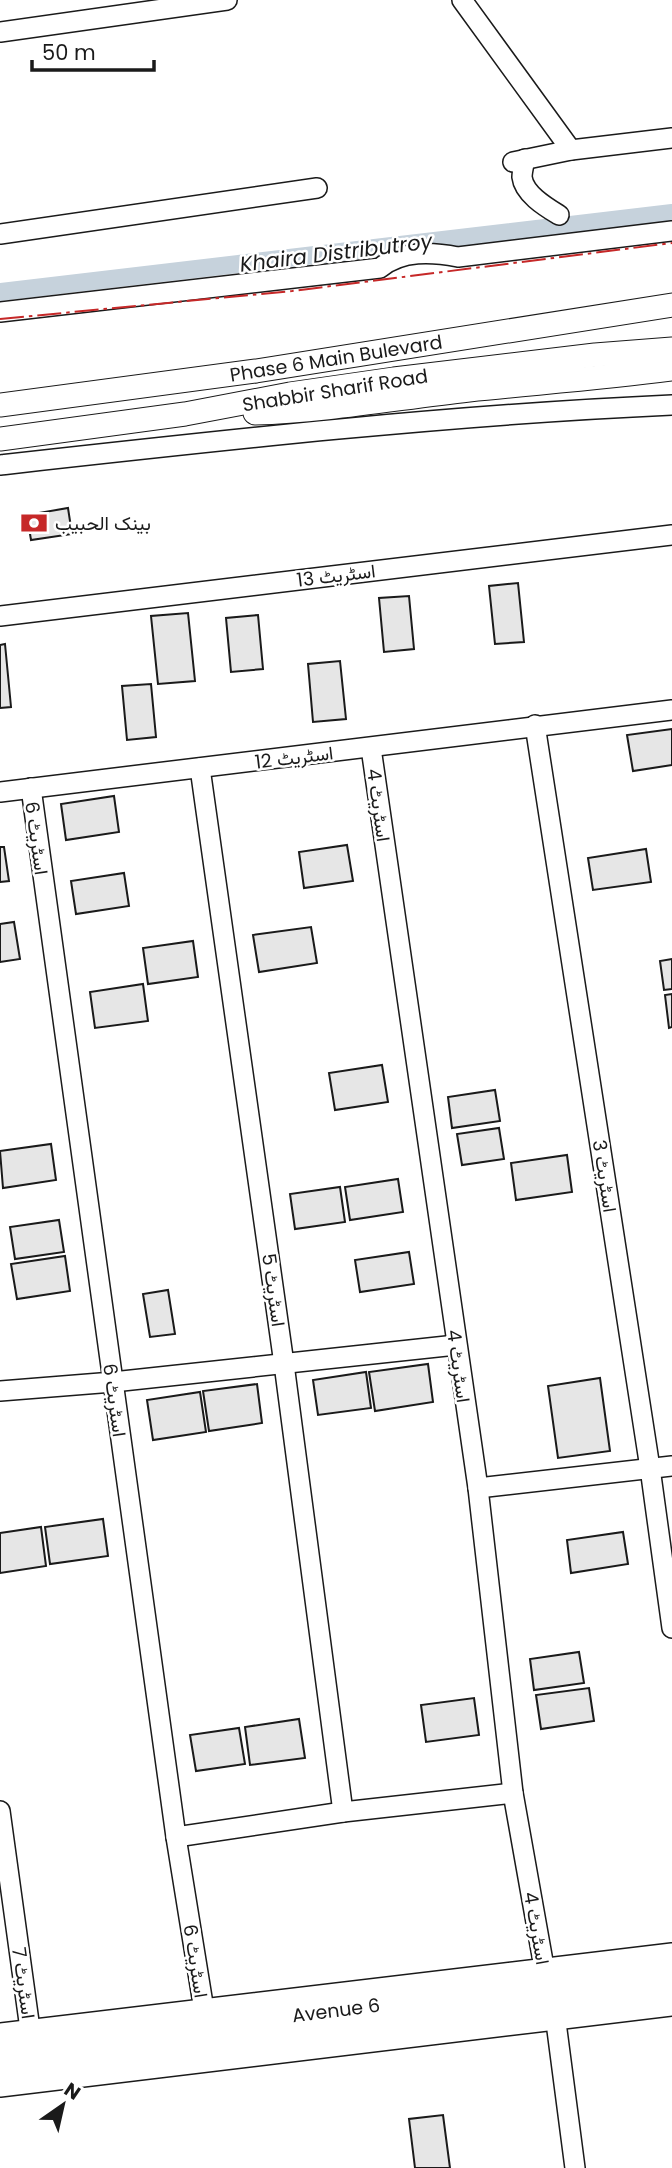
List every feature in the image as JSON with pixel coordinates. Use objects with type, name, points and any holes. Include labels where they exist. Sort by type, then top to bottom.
[{"type":"main road","name":"Phase 6 Main Bulevard","points":[[0,405],[256,371],[672,305]]},
{"type":"main road","points":[[594,318],[672,321]]},
{"type":"main road","name":"Shabbir Sharif Road","points":[[0,439],[185,414],[290,394],[394,379],[595,355],[672,349]]},
{"type":"main road","points":[[185,414],[294,412],[672,369]]},
{"type":"main road","points":[[597,379],[672,382]]},
{"type":"main road","name":"Avenue 6","points":[[0,2070],[550,1994],[672,1970]]},
{"type":"main road","name":"Avenue 6","points":[[0,2052],[550,1994],[672,1989]]},
{"type":"street","points":[[0,32],[227,0]]},
{"type":"street","points":[[463,0],[570,150]]},
{"type":"street","points":[[559,215],[534,197],[526,187],[519,160],[570,150],[672,138]]},
{"type":"street","points":[[0,234],[317,188]]},
{"type":"street","points":[[0,312],[380,268],[390,260],[418,253],[458,257],[672,231]]},
{"type":"street","points":[[0,465],[345,426],[554,410],[672,405]]},
{"type":"street","name":"اسٹریٹ 13","points":[[0,616],[672,535]]},
{"type":"street","name":"اسٹریٹ 12","points":[[0,792],[672,710]]},
{"type":"street","name":"اسٹریٹ 3","points":[[535,725],[650,1468],[672,1628]]},
{"type":"street","name":"اسٹریٹ 4","points":[[371,748],[478,1488],[513,1793],[550,1994],[575,2168]]},
{"type":"street","name":"اسٹریٹ 5","points":[[200,768],[284,1364],[343,1812]]},
{"type":"street","name":"اسٹریٹ 6","points":[[30,788],[176,1837],[204,2010]]},
{"type":"street","points":[[0,1391],[113,1382],[456,1345]]},
{"type":"street","points":[[478,1488],[672,1466]]},
{"type":"street","points":[[176,1837],[343,1812],[513,1793]]},
{"type":"street","name":"اسٹریٹ 7","points":[[0,1811],[30,2029]]},
{"type":"street","points":[[0,2087],[550,1994],[672,1953]]},
{"type":"street","points":[[0,2033],[204,2010],[550,1994],[672,2006]]},
{"type":"building","points":[[68,508],[72,534],[31,540],[27,515]]},
{"type":"building","points":[[518,583],[524,642],[495,644],[489,586]]},
{"type":"building","points":[[409,596],[414,649],[384,652],[379,598]]},
{"type":"building","points":[[188,613],[195,681],[158,684],[151,616]]},
{"type":"building","points":[[258,615],[263,669],[231,672],[226,618]]},
{"type":"building","points":[[5,644],[11,707],[0,708],[0,645]]},
{"type":"building","points":[[340,661],[346,719],[313,722],[308,664]]},
{"type":"building","points":[[151,684],[156,737],[127,740],[122,686]]},
{"type":"building","points":[[672,729],[672,765],[633,771],[627,735]]},
{"type":"building","points":[[114,796],[119,832],[66,840],[61,804]]},
{"type":"building","points":[[347,845],[353,881],[304,888],[299,852]]},
{"type":"building","points":[[0,847],[4,847],[9,881],[0,882]]},
{"type":"building","points":[[646,849],[651,882],[593,890],[588,858]]},
{"type":"building","points":[[124,873],[129,906],[76,914],[71,881]]},
{"type":"building","points":[[14,922],[20,959],[0,962],[0,924]]},
{"type":"building","points":[[311,927],[317,963],[259,972],[253,935]]},
{"type":"building","points":[[193,941],[198,977],[148,984],[143,948]]},
{"type":"building","points":[[672,959],[672,989],[664,990],[660,961]]},
{"type":"building","points":[[143,984],[148,1021],[95,1028],[90,992]]},
{"type":"building","points":[[672,994],[672,1027],[669,1028],[665,995]]},
{"type":"building","points":[[382,1065],[388,1102],[335,1110],[329,1073]]},
{"type":"building","points":[[495,1090],[500,1121],[452,1128],[448,1097]]},
{"type":"building","points":[[499,1128],[504,1159],[462,1165],[457,1134]]},
{"type":"building","points":[[51,1144],[56,1180],[3,1188],[0,1151]]},
{"type":"building","points":[[567,1155],[572,1192],[516,1200],[511,1163]]},
{"type":"building","points":[[398,1179],[403,1212],[350,1220],[345,1187]]},
{"type":"building","points":[[340,1187],[345,1222],[295,1229],[290,1194]]},
{"type":"building","points":[[59,1220],[64,1252],[15,1259],[10,1227]]},
{"type":"building","points":[[409,1252],[414,1284],[360,1292],[355,1260]]},
{"type":"building","points":[[65,1256],[70,1291],[17,1299],[11,1264]]},
{"type":"building","points":[[168,1290],[175,1334],[150,1337],[143,1294]]},
{"type":"building","points":[[428,1364],[433,1402],[375,1411],[369,1372]]},
{"type":"building","points":[[366,1372],[371,1408],[318,1415],[313,1380]]},
{"type":"building","points":[[600,1378],[610,1451],[558,1458],[548,1386]]},
{"type":"building","points":[[257,1384],[262,1423],[209,1431],[203,1391]]},
{"type":"building","points":[[200,1392],[206,1432],[153,1440],[147,1400]]},
{"type":"building","points":[[103,1519],[108,1556],[50,1564],[45,1527]]},
{"type":"building","points":[[41,1527],[46,1566],[0,1573],[0,1533]]},
{"type":"building","points":[[623,1532],[628,1564],[571,1573],[567,1540]]},
{"type":"building","points":[[579,1652],[584,1683],[534,1690],[530,1659]]},
{"type":"building","points":[[589,1688],[594,1721],[541,1729],[536,1695]]},
{"type":"building","points":[[474,1698],[479,1735],[426,1742],[421,1705]]},
{"type":"building","points":[[299,1719],[305,1758],[250,1765],[245,1727]]},
{"type":"building","points":[[239,1728],[245,1764],[196,1771],[190,1735]]},
{"type":"building","points":[[443,2115],[450,2168],[415,2168],[409,2119]]},
{"type":"waterway","name":"Khaira Distributroy","points":[[0,292],[672,213]]},
{"type":"power","points":[[0,319],[292,291],[672,243]]},
{"type":"place","name":"بينک الحبيب","points":[[34,523]]}]
